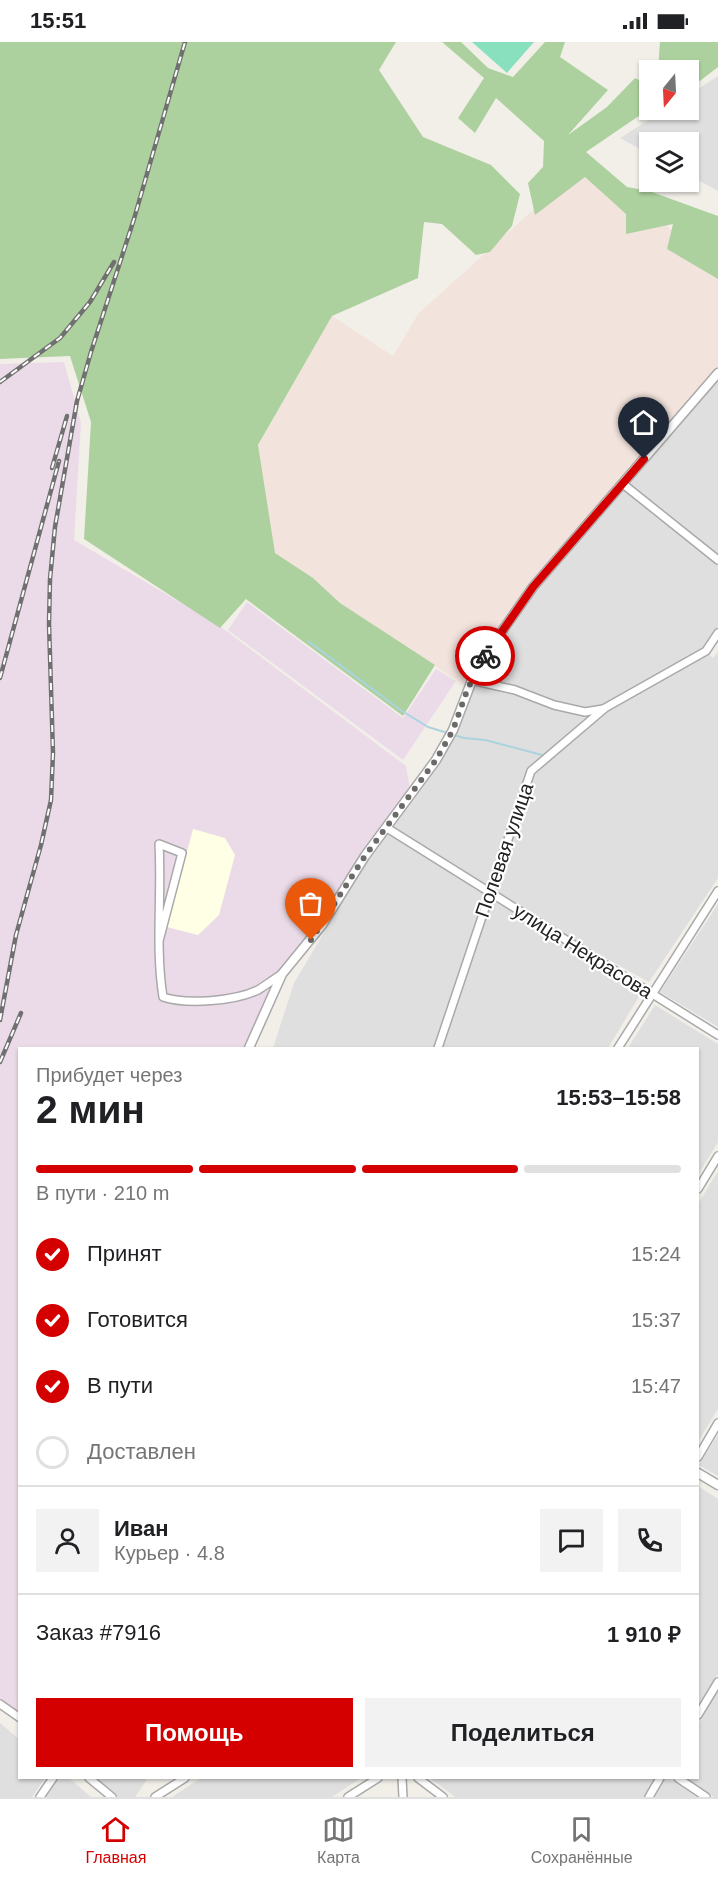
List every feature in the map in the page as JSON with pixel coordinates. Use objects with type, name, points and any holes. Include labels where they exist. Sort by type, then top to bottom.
[{"type":"street","points":[[249,1047],[282,974],[322,925],[365,856],[436,760],[451,733],[477,667],[533,587],[718,373]]},
{"type":"street","points":[[623,484],[718,560]]},
{"type":"street","name":"Полевая улица","points":[[438,1047],[531,771],[605,708],[706,651],[718,633]]},
{"type":"street","points":[[471,680],[515,690],[554,705],[585,712],[605,708]]},
{"type":"street","name":"улица Некрасова","points":[[387,828],[718,1035]]},
{"type":"street","points":[[159,941],[182,853],[159,844],[161,879],[159,941],[163,997],[177,1001],[238,997],[258,990],[282,974]]},
{"type":"street","points":[[619,1047],[718,891]]},
{"type":"street","points":[[699,1188],[718,1156]]},
{"type":"street","points":[[699,1455],[718,1423]]},
{"type":"street","points":[[699,1474],[718,1485]]},
{"type":"street","points":[[699,1714],[718,1682]]},
{"type":"street","points":[[0,1704],[18,1717]]},
{"type":"street","points":[[40,1797],[51,1779]]},
{"type":"street","points":[[90,1779],[112,1797]]},
{"type":"street","points":[[155,1797],[183,1779]]},
{"type":"street","points":[[348,1797],[376,1779]]},
{"type":"street","points":[[402,1779],[403,1797]]},
{"type":"street","points":[[419,1779],[443,1797]]},
{"type":"street","points":[[649,1797],[659,1779]]},
{"type":"street","points":[[679,1779],[706,1797]]},
{"type":"shaded area","points":[[718,76],[718,191],[699,181],[699,132],[639,132],[639,148],[620,138],[649,120],[699,120],[699,88]]},
{"type":"shaded area","points":[[589,159],[718,270],[718,373],[533,587],[468,688],[340,603],[313,578],[273,552],[258,446],[332,316],[393,356],[418,314]]},
{"type":"shaded area","points":[[64,362],[81,423],[74,540],[217,624],[406,766],[411,795],[292,961],[249,1047],[18,1047],[18,1717],[0,1704],[0,364]]},
{"type":"shaded area","points":[[718,373],[718,633],[706,651],[713,658],[718,652],[718,878],[649,982],[497,898],[640,995],[609,1047],[273,1047],[294,983],[387,828],[436,760],[468,688],[533,587]]},
{"type":"shaded area","points":[[247,602],[403,718],[436,669],[456,681],[403,760],[228,630]]},
{"type":"shaded area","points":[[193,829],[225,838],[235,855],[219,915],[198,935],[167,927]]},
{"type":"shaded area","points":[[718,904],[718,1027],[660,992]]},
{"type":"shaded area","points":[[655,1005],[718,1044],[718,1142],[699,1173],[699,1047],[629,1047]]},
{"type":"shaded area","points":[[718,1171],[718,1409],[699,1440],[699,1202]]},
{"type":"shaded area","points":[[718,1435],[718,1476],[699,1465]]},
{"type":"shaded area","points":[[699,1487],[718,1499],[718,1674],[699,1706]]},
{"type":"shaded area","points":[[718,1690],[718,1797],[714,1797],[686,1779],[699,1779],[699,1722]]},
{"type":"shaded area","points":[[0,1723],[18,1738],[18,1779],[44,1779],[32,1797],[0,1797]]},
{"type":"shaded area","points":[[57,1779],[70,1779],[91,1797],[46,1797]]},
{"type":"shaded area","points":[[92,1779],[147,1779],[135,1797],[116,1797]]},
{"type":"shaded area","points":[[199,1779],[359,1779],[332,1797],[172,1797]]},
{"type":"shaded area","points":[[431,1779],[655,1779],[645,1797],[455,1797]]},
{"type":"shaded area","points":[[665,1779],[670,1779],[696,1797],[655,1797]]},
{"type":"green space","points":[[0,42],[396,42],[379,70],[423,137],[491,165],[520,194],[512,226],[490,252],[476,255],[442,224],[424,222],[418,278],[332,316],[258,445],[275,553],[313,578],[340,603],[435,665],[403,716],[246,599],[220,628],[84,539],[91,422],[70,356],[0,359]]},
{"type":"green space","points":[[442,42],[461,42],[488,68],[513,77],[545,42],[565,42],[560,57],[608,90],[568,135],[607,107],[635,78],[639,80],[639,116],[586,152],[627,187],[639,189],[639,192],[652,192],[718,216],[718,279],[667,249],[673,224],[626,234],[626,214],[585,177],[535,215],[528,183],[543,167],[544,141],[496,98],[475,133],[458,118],[484,78]]},
{"type":"green space","points":[[472,42],[534,42],[507,73]]},
{"type":"green space","points":[[660,42],[718,42],[718,67],[699,82],[699,60],[659,60]]},
{"type":"waterway","points":[[308,641],[402,711],[428,727],[464,738],[485,740],[546,756]]},
{"type":"railway","points":[[0,1020],[16,935],[51,800],[53,753],[50,579],[55,527],[77,401],[134,219],[185,42]]},
{"type":"railway","points":[[0,382],[60,338],[90,302],[114,262]]},
{"type":"railway","points":[[52,468],[67,416]]},
{"type":"railway","points":[[0,678],[59,461]]},
{"type":"railway","points":[[0,1062],[21,1013]]},
{"type":"way so far","points":[[311,940],[365,856],[436,760],[453,730],[477,667],[485,656]]},
{"type":"route","points":[[485,656],[533,587],[644,459]]}]
